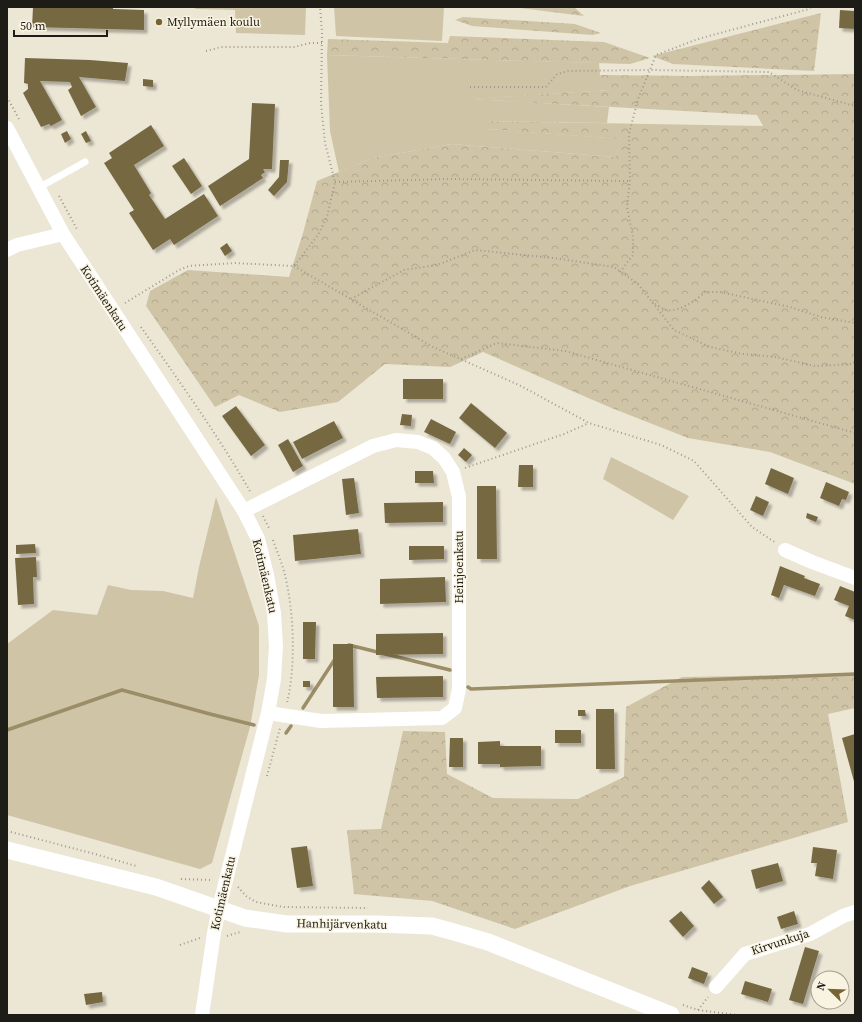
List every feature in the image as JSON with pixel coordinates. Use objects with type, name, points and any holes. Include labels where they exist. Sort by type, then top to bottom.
[{"type":"street","name":"Kotimäenkatu","points":[[7,128],[63,234],[244,511],[258,539],[267,575],[274,613],[274,680],[268,713],[219,908],[202,1015]]},
{"type":"street","points":[[7,250],[17,245],[63,234]]},
{"type":"street","name":"Heinjoenkatu","points":[[244,511],[373,446],[396,440],[418,442],[433,448],[444,458],[453,472],[459,497],[459,689],[455,708],[442,718],[321,721],[268,713]]},
{"type":"street","points":[[785,550],[855,578]]},
{"type":"street","name":"Hanhijärvenkatu","points":[[7,850],[156,887],[245,918],[287,924],[376,924],[432,926],[488,942],[672,1015]]},
{"type":"street","name":"Kirvunkuja","points":[[716,987],[745,954],[810,934],[843,916],[855,912]]},
{"type":"lane","points":[[38,188],[85,162]]},
{"type":"path","points":[[294,266],[318,236],[327,217],[335,182],[325,144],[322,112],[322,43],[320,7]]},
{"type":"path","points":[[620,272],[633,255],[633,237],[627,207],[630,180],[629,134],[638,98],[656,55],[698,39],[809,10],[811,7]]},
{"type":"path","points":[[206,51],[221,47],[294,47],[310,43],[322,43]]},
{"type":"path","points":[[470,87],[546,87],[557,74],[568,70],[769,72],[797,90],[855,106]]},
{"type":"path","points":[[335,182],[448,179],[630,180]]},
{"type":"path","points":[[71,218],[81,237]]},
{"type":"path","points":[[351,299],[404,270],[437,265],[475,250],[553,258],[614,267],[638,284],[674,330],[710,347],[743,354],[775,357],[815,366],[852,364],[855,362]]},
{"type":"path","points":[[122,300],[125,304],[179,270],[189,266],[234,263],[294,266],[433,347],[519,384],[589,423],[662,445],[694,461],[752,527],[785,550]]},
{"type":"path","points":[[653,303],[666,310],[680,308],[697,301],[705,292],[720,292],[790,307],[821,317],[855,323]]},
{"type":"path","points":[[138,324],[235,464],[258,504],[269,530]]},
{"type":"path","points":[[461,359],[497,343],[565,351],[855,432]]},
{"type":"path","points":[[453,472],[564,434],[589,423]]},
{"type":"path","points":[[265,782],[291,687],[293,662],[291,618],[285,575],[272,537]]},
{"type":"path","points":[[7,832],[140,867]]},
{"type":"path","points":[[177,878],[184,880],[226,880]]},
{"type":"path","points":[[180,945],[214,933]]},
{"type":"path","points":[[698,1010],[716,987]]},
{"type":"green space","points":[[196,7],[306,7],[305,35],[236,33],[235,10],[195,9]]},
{"type":"green space","points":[[334,7],[444,7],[442,41],[336,36]]},
{"type":"green space","points":[[512,7],[574,7],[584,16]]},
{"type":"green space","points":[[821,13],[814,71],[673,64],[652,56]]},
{"type":"green space","points":[[463,17],[575,24],[601,33],[593,35],[472,26],[455,20]]},
{"type":"green space","points":[[450,36],[604,42],[650,58],[630,64],[327,55],[328,39],[448,43]]},
{"type":"green space","points":[[327,55],[599,63],[600,75],[610,90],[473,99],[609,107],[607,123],[485,121],[487,129],[622,139],[615,157],[452,144],[372,158],[339,172],[330,131]]},
{"type":"green space","points":[[855,74],[855,484],[770,452],[688,438],[609,407],[483,352],[450,367],[385,364],[338,402],[280,412],[239,395],[215,407],[146,306],[150,291],[188,270],[289,277],[317,181],[372,158],[452,144],[615,157],[621,139],[486,129],[484,121],[763,126],[757,115],[468,99],[609,90],[600,75],[691,76]]},
{"type":"green space","points":[[611,457],[689,496],[673,520],[603,479]]},
{"type":"green space","points":[[216,497],[259,626],[259,675],[250,727],[212,863],[200,869],[7,815],[7,644],[53,610],[97,615],[108,585],[131,590],[163,591],[193,598]]},
{"type":"green space","points":[[855,674],[855,708],[828,714],[848,822],[630,886],[515,929],[432,901],[354,894],[347,830],[381,829],[403,731],[445,732],[447,774],[493,798],[578,799],[624,777],[626,707],[682,677]]},
{"type":"building","points":[[33,7],[113,7],[113,9],[144,10],[144,30],[32,27]]},
{"type":"building","points":[[840,10],[855,11],[855,29],[839,28]]},
{"type":"building","points":[[25,58],[128,63],[125,81],[79,77],[96,107],[81,116],[68,90],[72,87],[70,82],[40,81],[62,120],[51,126],[49,124],[41,127],[23,93],[28,89],[28,84],[24,83]]},
{"type":"building","points":[[143,79],[153,80],[153,87],[143,86]]},
{"type":"building","points":[[252,103],[275,104],[272,169],[263,169],[265,172],[261,175],[263,178],[220,206],[208,186],[249,159]]},
{"type":"building","points":[[151,125],[164,146],[134,165],[151,193],[149,195],[165,219],[204,194],[218,216],[174,245],[170,239],[153,250],[129,213],[134,210],[104,163],[112,158],[109,153]]},
{"type":"building","points":[[67,131],[71,139],[65,143],[61,134]]},
{"type":"building","points":[[86,131],[91,141],[86,143],[81,134]]},
{"type":"building","points":[[184,158],[202,186],[191,194],[172,166]]},
{"type":"building","points":[[280,160],[289,160],[287,182],[274,196],[268,190],[279,177]]},
{"type":"building","points":[[227,243],[232,251],[225,256],[220,248]]},
{"type":"building","points":[[403,379],[443,379],[443,399],[403,399]]},
{"type":"building","points":[[471,403],[507,433],[495,448],[459,418]]},
{"type":"building","points":[[236,406],[265,445],[251,456],[222,416]]},
{"type":"building","points":[[402,414],[412,415],[411,426],[400,425]]},
{"type":"building","points":[[431,419],[456,432],[450,444],[424,432]]},
{"type":"building","points":[[334,421],[343,438],[302,459],[293,442]]},
{"type":"building","points":[[288,439],[303,466],[293,472],[278,445]]},
{"type":"building","points":[[464,448],[472,455],[466,462],[458,455]]},
{"type":"building","points":[[519,465],[533,465],[533,487],[518,487]]},
{"type":"building","points":[[771,468],[794,478],[788,494],[765,484]]},
{"type":"building","points":[[415,471],[433,471],[434,483],[415,483]]},
{"type":"building","points":[[354,478],[359,513],[346,515],[342,479]]},
{"type":"building","points":[[826,482],[849,492],[846,500],[842,499],[839,506],[820,498]]},
{"type":"building","points":[[477,486],[496,486],[497,559],[477,559]]},
{"type":"building","points":[[756,496],[769,502],[763,516],[750,510]]},
{"type":"building","points":[[443,502],[443,522],[385,523],[384,503]]},
{"type":"building","points":[[807,513],[818,517],[816,522],[806,518]]},
{"type":"building","points":[[358,529],[361,554],[295,561],[293,535]]},
{"type":"building","points":[[35,544],[36,553],[16,554],[16,545]]},
{"type":"building","points":[[409,546],[444,546],[444,559],[409,560]]},
{"type":"building","points":[[36,557],[37,577],[33,577],[34,604],[18,605],[15,558]]},
{"type":"building","points":[[780,566],[820,584],[815,596],[784,585],[779,598],[771,595]]},
{"type":"building","points":[[445,577],[446,602],[380,604],[380,579]]},
{"type":"building","points":[[840,586],[855,592],[855,620],[845,616],[849,606],[834,600]]},
{"type":"building","points":[[303,622],[316,622],[315,659],[303,659]]},
{"type":"building","points":[[443,633],[443,654],[376,655],[376,634]]},
{"type":"building","points":[[333,644],[353,644],[354,707],[333,707]]},
{"type":"building","points":[[443,676],[443,697],[377,698],[376,677]]},
{"type":"building","points":[[303,681],[310,681],[310,687],[303,687]]},
{"type":"building","points":[[596,709],[614,709],[615,769],[596,769]]},
{"type":"building","points":[[578,710],[585,710],[586,716],[578,716]]},
{"type":"building","points":[[555,730],[581,730],[581,743],[555,743]]},
{"type":"building","points":[[855,734],[855,785],[842,738]]},
{"type":"building","points":[[450,738],[463,738],[463,767],[449,767]]},
{"type":"building","points":[[500,741],[500,746],[541,746],[541,766],[500,767],[500,764],[478,764],[478,742]]},
{"type":"building","points":[[307,846],[313,886],[297,888],[291,848]]},
{"type":"building","points":[[813,847],[837,850],[833,879],[815,876],[817,863],[811,863]]},
{"type":"building","points":[[778,863],[783,881],[756,889],[751,870]]},
{"type":"building","points":[[709,880],[723,897],[714,904],[701,888]]},
{"type":"building","points":[[681,911],[694,926],[683,937],[669,921]]},
{"type":"building","points":[[794,911],[798,924],[781,929],[777,917]]},
{"type":"building","points":[[805,947],[819,951],[813,970],[810,970],[810,981],[803,1004],[789,1000]]},
{"type":"building","points":[[692,967],[708,973],[704,984],[688,978]]},
{"type":"building","points":[[745,981],[772,989],[768,1002],[741,994]]},
{"type":"building","points":[[102,992],[103,1002],[86,1005],[84,994]]},
{"type":"waterway","points":[[349,645],[450,670]]},
{"type":"waterway","points":[[303,708],[335,659]]},
{"type":"waterway","points":[[468,687],[471,689],[855,674]]},
{"type":"waterway","points":[[7,730],[122,690],[254,725]]},
{"type":"waterway","points":[[286,733],[291,726]]},
{"type":"place","name":"Myllymäen koulu","points":[[159,22]]}]
